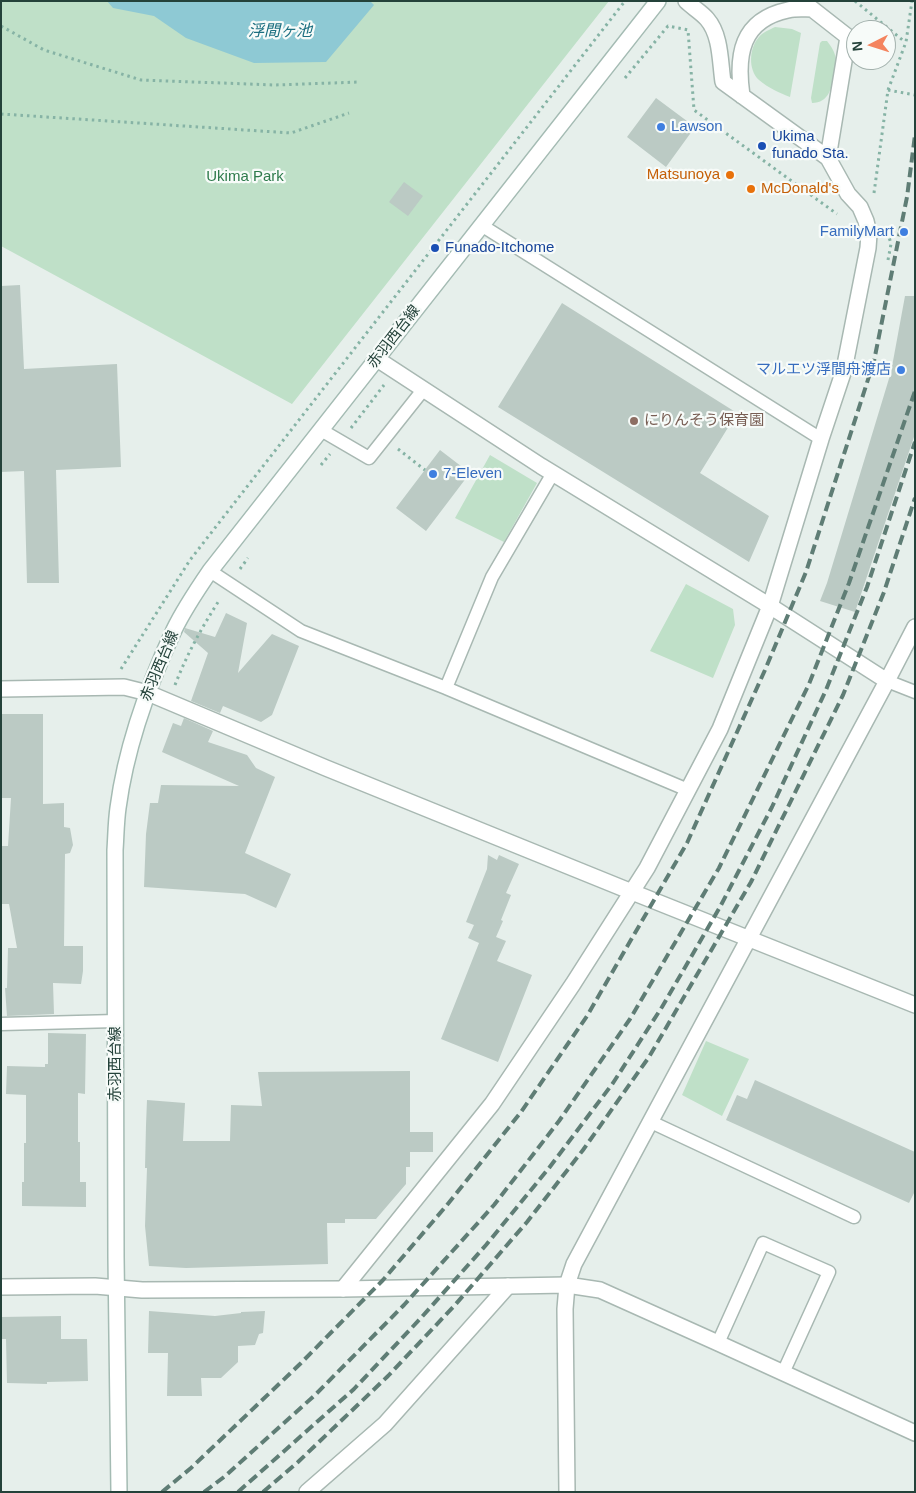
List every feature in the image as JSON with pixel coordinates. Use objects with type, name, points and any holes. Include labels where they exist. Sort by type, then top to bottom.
[{"type":"street","name":"赤羽西台線","points":[[119,1492],[116,1287],[115,850],[118,808],[126,766],[148,693],[175,630],[191,600],[210,571],[658,1]]},
{"type":"street","points":[[343,1289],[492,1104],[647,868],[720,729],[770,606],[844,370],[868,248],[869,234],[866,221],[860,207],[848,194],[828,158],[723,82],[715,31],[708,19],[686,1]]},
{"type":"street","points":[[742,96],[739,75],[741,52],[746,37],[755,24],[769,16],[807,5],[848,36],[828,158]]},
{"type":"street","points":[[377,360],[553,473],[888,681]]},
{"type":"street","points":[[567,1492],[565,1309],[567,1285],[574,1264],[915,628]]},
{"type":"street","points":[[1,689],[124,687],[148,693],[326,768],[915,1005]]},
{"type":"street","points":[[1,1287],[95,1286],[142,1290],[584,1286],[600,1290],[915,1433]]},
{"type":"street","points":[[307,1492],[385,1424],[508,1286]]},
{"type":"lane","points":[[481,225],[821,439]]},
{"type":"lane","points":[[321,430],[369,458],[423,390]]},
{"type":"lane","points":[[446,688],[492,578],[553,473]]},
{"type":"lane","points":[[210,571],[301,631],[446,688],[688,790]]},
{"type":"lane","points":[[888,681],[915,692]]},
{"type":"lane","points":[[1,1024],[116,1021]]},
{"type":"lane","points":[[650,1122],[854,1217]]},
{"type":"lane","points":[[718,1343],[763,1243],[829,1272],[783,1373]]},
{"type":"path","points":[[112,688],[122,668],[190,560],[625,1]]},
{"type":"path","points":[[855,1],[906,42]]},
{"type":"path","points":[[873,197],[888,90],[906,42],[912,1]]},
{"type":"path","points":[[1,26],[44,50],[141,80],[275,85],[360,82]]},
{"type":"path","points":[[621,82],[668,26],[688,30],[694,110],[844,218]]},
{"type":"path","points":[[888,90],[915,95]]},
{"type":"path","points":[[1,114],[290,132],[349,114]]},
{"type":"path","points":[[316,472],[384,385]]},
{"type":"path","points":[[384,439],[425,470]]},
{"type":"path","points":[[169,702],[202,626],[248,558]]},
{"type":"green space","name":"Ukima Park","points":[[1,1],[609,1],[292,404],[1,246]]},
{"type":"green space","points":[[775,27],[792,29],[801,33],[790,97],[770,88],[755,76],[753,71],[751,59],[753,47],[762,34]]},
{"type":"green space","points":[[827,41],[834,52],[836,65],[829,93],[822,100],[812,103],[811,98],[820,43]]},
{"type":"green space","points":[[490,455],[537,483],[504,542],[455,518]]},
{"type":"green space","points":[[686,584],[733,609],[735,625],[713,678],[650,651]]},
{"type":"green space","points":[[706,1041],[749,1059],[722,1116],[682,1095]]},
{"type":"water","name":"浮間ヶ池","points":[[107,1],[370,1],[374,5],[326,62],[254,63],[186,38],[154,16],[113,8]]},
{"type":"building","points":[[656,98],[695,127],[666,167],[627,137]]},
{"type":"building","points":[[404,182],[423,196],[408,216],[389,202]]},
{"type":"building","points":[[20,285],[24,369],[117,364],[121,467],[56,470],[59,583],[27,583],[24,471],[1,472],[1,286]]},
{"type":"building","points":[[905,296],[915,296],[915,434],[855,612],[820,601],[891,372]]},
{"type":"building","points":[[562,303],[737,413],[700,473],[769,516],[749,562],[498,407]]},
{"type":"building","points":[[440,450],[470,473],[426,531],[396,508]]},
{"type":"building","points":[[226,613],[247,623],[238,673],[272,634],[299,646],[272,715],[261,722],[223,706],[220,713],[191,701],[208,653],[184,632],[185,628],[215,637]]},
{"type":"building","points":[[2,714],[43,714],[43,804],[64,803],[64,827],[70,828],[73,845],[70,853],[65,854],[64,946],[83,946],[83,971],[81,984],[53,983],[54,1014],[7,1016],[5,988],[7,988],[8,948],[17,948],[9,904],[1,904],[1,846],[8,846],[11,798],[2,798]]},
{"type":"building","points":[[184,718],[213,731],[208,742],[247,755],[256,768],[275,777],[245,853],[291,874],[276,908],[245,894],[144,887],[146,834],[150,803],[158,803],[161,785],[239,786],[162,752],[173,723],[181,726]]},
{"type":"building","points":[[488,855],[497,860],[499,855],[519,864],[506,893],[511,895],[496,937],[506,941],[497,961],[532,975],[498,1062],[441,1039],[479,943],[468,938],[474,925],[466,922],[487,869]]},
{"type":"building","points":[[48,1033],[86,1034],[85,1094],[78,1093],[78,1142],[80,1142],[80,1182],[86,1182],[86,1207],[22,1206],[24,1143],[26,1143],[26,1095],[6,1094],[7,1066],[45,1067],[45,1064],[48,1064]]},
{"type":"building","points":[[410,1071],[410,1132],[433,1132],[433,1152],[410,1152],[410,1167],[406,1167],[406,1184],[376,1219],[345,1219],[345,1223],[327,1223],[328,1264],[186,1268],[149,1266],[145,1226],[147,1100],[185,1103],[183,1141],[230,1141],[231,1105],[262,1106],[258,1072]]},
{"type":"building","points":[[755,1080],[915,1152],[915,1191],[909,1203],[726,1120],[737,1095],[747,1099]]},
{"type":"building","points":[[149,1311],[215,1316],[265,1311],[263,1333],[259,1334],[255,1345],[238,1346],[238,1362],[221,1378],[201,1378],[202,1396],[167,1396],[168,1353],[148,1353]]},
{"type":"building","points":[[61,1316],[61,1339],[87,1339],[88,1381],[47,1382],[47,1384],[7,1383],[6,1339],[1,1339],[1,1317]]},
{"type":"railway","points":[[162,1492],[191,1468],[300,1364],[383,1280],[447,1205],[521,1112],[587,1016],[687,843],[765,670],[806,572],[874,361],[907,197],[915,135]]},
{"type":"railway","points":[[204,1492],[224,1477],[315,1395],[404,1305],[494,1205],[559,1121],[630,1019],[719,868],[809,684],[849,583],[915,391]]},
{"type":"railway","points":[[238,1492],[354,1389],[420,1319],[486,1245],[549,1168],[613,1083],[662,1007],[720,907],[772,807],[826,690],[867,587],[915,442]]},
{"type":"railway","points":[[263,1492],[298,1462],[388,1376],[455,1305],[527,1222],[583,1150],[649,1057],[751,882],[843,695],[884,592],[915,498]]},
{"type":"place","name":"Lawson","points":[[661,127]]},
{"type":"place","name":"Ukima funado Sta.","points":[[762,146]]},
{"type":"place","name":"Matsunoya","points":[[730,175]]},
{"type":"place","name":"McDonald's","points":[[751,189]]},
{"type":"place","name":"FamilyMart","points":[[904,232]]},
{"type":"place","name":"Funado-Itchome","points":[[435,248]]},
{"type":"place","name":"マルエツ浮間舟渡店","points":[[901,370]]},
{"type":"place","name":"にりんそう保育園","points":[[634,421]]},
{"type":"place","name":"7-Eleven","points":[[433,474]]}]
